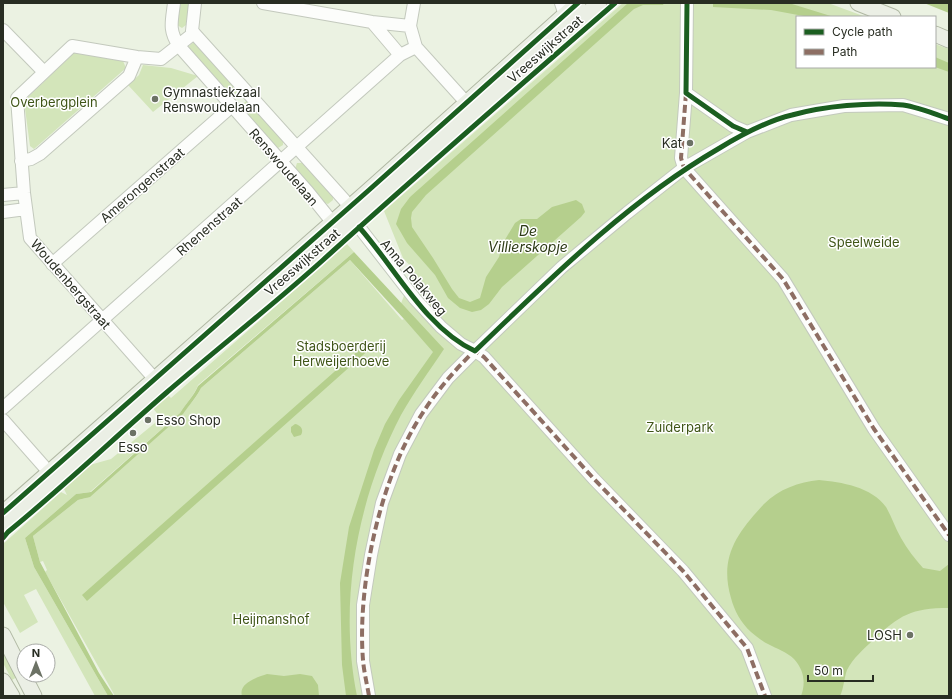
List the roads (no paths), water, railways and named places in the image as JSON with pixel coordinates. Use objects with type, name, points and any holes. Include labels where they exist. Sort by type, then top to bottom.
[{"type":"main road","name":"Vreeswijkstraat","points":[[3,528],[52,477],[336,227],[356,217],[471,108],[563,9],[578,3]]},
{"type":"main road","name":"Vreeswijkstraat","points":[[471,108],[599,3]]},
{"type":"main road","points":[[858,3],[890,16]]},
{"type":"main road","points":[[936,34],[949,40]]},
{"type":"main road","name":"Vreeswijkstraat","points":[[3,512],[52,477]]},
{"type":"main road","points":[[3,635],[34,696]]},
{"type":"main road","points":[[3,681],[12,696]]},
{"type":"street","name":"Renswoudelaan","points":[[174,3],[170,30],[172,37],[336,227]]},
{"type":"street","points":[[194,33],[192,25],[195,3]]},
{"type":"street","points":[[263,3],[372,22],[410,26]]},
{"type":"street","points":[[414,3],[410,26],[416,46],[471,108]]},
{"type":"street","points":[[687,3],[686,93],[681,158],[684,168],[783,279],[874,429],[949,535]]},
{"type":"street","points":[[372,22],[400,55]]},
{"type":"street","points":[[3,30],[44,72]]},
{"type":"street","name":"Renswoudelaan","points":[[194,33],[298,148],[356,217]]},
{"type":"street","name":"Woudenbergstraat","points":[[158,384],[30,238],[21,161],[17,98],[72,46],[137,57],[160,59],[179,46],[194,33]]},
{"type":"street","name":"Rhenenstraat","points":[[3,408],[298,148],[400,55],[416,46]]},
{"type":"street","points":[[21,161],[31,159],[40,154],[129,76],[137,57]]},
{"type":"street","points":[[686,93],[733,126],[746,132]]},
{"type":"street","points":[[370,696],[363,661],[363,605],[370,555],[382,504],[400,454],[421,414],[448,378],[475,350],[562,267],[684,168],[746,132],[791,115],[844,106],[903,105],[949,119]]},
{"type":"street","name":"Amerongenstraat","points":[[52,264],[232,106]]},
{"type":"street","points":[[3,195],[24,193]]},
{"type":"street","points":[[3,212],[26,209]]},
{"type":"street","name":"Anna Polakweg","points":[[356,217],[415,298],[441,327],[461,344],[475,350],[484,357],[594,479],[683,571],[746,648],[765,696]]},
{"type":"street","points":[[3,420],[52,477]]},
{"type":"water","name":"De Villierskopje","points":[[628,3],[664,3],[663,5],[643,5],[634,9],[426,195],[412,212],[412,227],[452,289],[459,298],[470,302],[480,298],[486,277],[499,257],[503,243],[515,223],[521,219],[537,219],[552,207],[576,200],[582,204],[585,212],[581,217],[502,287],[489,304],[481,310],[472,312],[460,308],[448,298],[435,275],[407,243],[396,224],[401,209],[410,197]]},
{"type":"water","points":[[713,3],[792,4],[831,16],[804,16],[771,10],[713,7]]},
{"type":"water","points":[[924,3],[949,3],[949,13]]},
{"type":"water","points":[[936,57],[949,63],[949,72],[936,67]]},
{"type":"water","points":[[354,252],[444,349],[401,415],[386,447],[373,481],[363,516],[355,552],[351,588],[350,625],[352,661],[357,696],[346,696],[342,665],[340,583],[349,527],[374,450],[385,424],[399,400],[433,352],[350,260],[201,388],[183,414],[90,497],[78,500],[33,536],[40,562],[99,673],[114,696],[108,696],[34,567],[25,538],[76,494],[91,492],[180,413],[198,386]]},
{"type":"water","points":[[368,342],[372,347],[87,601],[82,595]]},
{"type":"water","points":[[295,424],[300,427],[302,431],[301,435],[294,437],[291,432],[291,427]]},
{"type":"water","points":[[819,480],[837,482],[856,487],[880,500],[886,507],[906,546],[923,568],[940,571],[949,564],[949,608],[925,609],[907,615],[891,624],[852,662],[847,670],[840,696],[801,696],[804,681],[802,672],[797,663],[788,654],[764,641],[747,628],[738,616],[734,607],[728,583],[727,570],[733,546],[754,515],[764,504],[783,490],[804,482]]},
{"type":"water","points":[[267,674],[284,676],[300,674],[312,676],[318,685],[319,696],[242,696],[243,688],[246,684]]},
{"type":"place","name":"Gymnastiekzaal Renswoudelaan","points":[[155,99]]},
{"type":"place","name":"Kat","points":[[690,143]]},
{"type":"place","name":"Esso Shop","points":[[148,420]]},
{"type":"place","name":"Esso","points":[[133,433]]},
{"type":"place","name":"LOSH","points":[[910,635]]},
{"type":"park label","name":"Overbergplein","points":[[54,102]]},
{"type":"park label","name":"Speelweide","points":[[864,242]]},
{"type":"park label","name":"Stadsboerderij Herweijerhoeve","points":[[341,354]]},
{"type":"park label","name":"Zuiderpark","points":[[680,427]]},
{"type":"park label","name":"Heijmanshof","points":[[271,619]]}]
